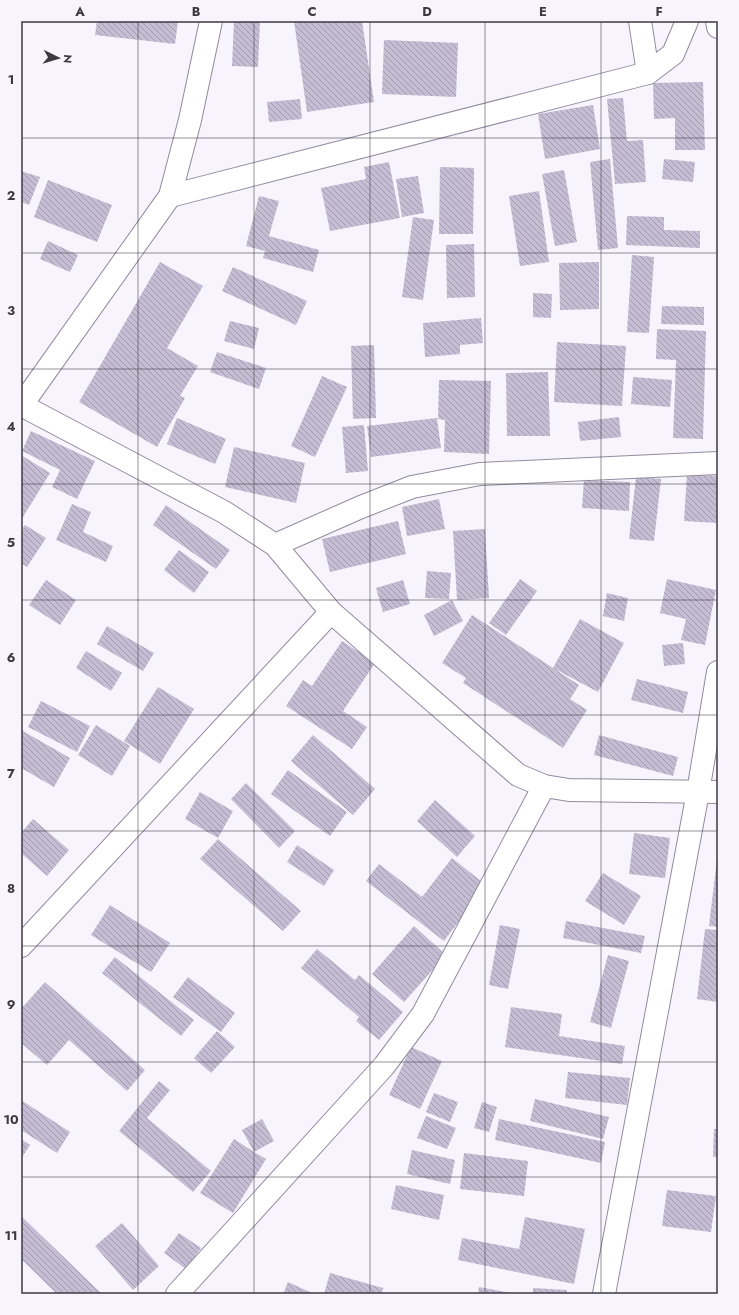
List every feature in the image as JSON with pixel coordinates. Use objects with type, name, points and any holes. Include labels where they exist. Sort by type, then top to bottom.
[{"type":"street","points":[[211,21],[190,120],[170,196],[21,405],[224,512],[275,546],[331,612],[518,775],[544,786],[569,790],[708,792]]},
{"type":"street","points":[[640,21],[648,73]]},
{"type":"street","points":[[170,196],[648,73],[673,54],[687,21]]},
{"type":"street","points":[[717,21],[718,27]]},
{"type":"street","points":[[275,546],[361,507],[412,487],[480,474],[718,463]]},
{"type":"street","points":[[21,946],[331,612]]},
{"type":"street","points":[[604,1294],[708,792],[718,672]]},
{"type":"street","points":[[177,1294],[384,1066],[423,1014],[544,786]]},
{"type":"building","points":[[97,21],[178,21],[175,44],[95,35]]},
{"type":"building","points":[[234,21],[260,21],[258,67],[232,66]]},
{"type":"building","points":[[294,21],[362,21],[374,102],[307,112]]},
{"type":"building","points":[[384,40],[458,43],[456,97],[382,94]]},
{"type":"building","points":[[703,82],[705,150],[675,150],[675,118],[654,119],[653,83]]},
{"type":"building","points":[[623,98],[627,141],[643,140],[646,182],[615,184],[607,99]]},
{"type":"building","points":[[300,99],[302,119],[269,122],[267,102]]},
{"type":"building","points":[[593,105],[600,149],[545,159],[538,114]]},
{"type":"building","points":[[610,159],[618,248],[598,250],[590,162]]},
{"type":"building","points":[[664,159],[695,162],[693,182],[662,179]]},
{"type":"building","points":[[389,162],[400,218],[330,231],[321,188],[366,179],[364,167]]},
{"type":"building","points":[[440,167],[474,168],[473,234],[439,234]]},
{"type":"building","points":[[564,170],[577,242],[555,246],[542,174]]},
{"type":"building","points":[[21,171],[40,177],[29,205],[21,202]]},
{"type":"building","points":[[418,176],[424,213],[402,217],[396,179]]},
{"type":"building","points":[[48,180],[112,205],[97,242],[34,217]]},
{"type":"building","points":[[539,191],[549,262],[520,266],[509,196]]},
{"type":"building","points":[[259,196],[279,201],[269,236],[319,250],[313,272],[263,258],[265,251],[246,246]]},
{"type":"building","points":[[627,216],[664,217],[664,230],[700,231],[700,248],[626,245]]},
{"type":"building","points":[[413,217],[434,220],[423,300],[402,297]]},
{"type":"building","points":[[48,241],[78,255],[70,272],[40,259]]},
{"type":"building","points":[[474,244],[475,297],[447,298],[446,245]]},
{"type":"building","points":[[632,255],[654,257],[649,333],[627,332]]},
{"type":"building","points":[[160,262],[203,286],[167,348],[198,366],[180,396],[185,398],[157,447],[79,402]]},
{"type":"building","points":[[599,262],[599,309],[560,310],[559,263]]},
{"type":"building","points":[[233,267],[307,301],[296,325],[222,291]]},
{"type":"building","points":[[533,293],[552,294],[551,318],[533,317]]},
{"type":"building","points":[[662,306],[704,307],[704,325],[661,324]]},
{"type":"building","points":[[481,318],[483,343],[460,345],[460,354],[425,357],[423,323]]},
{"type":"building","points":[[230,321],[259,328],[254,349],[224,341]]},
{"type":"building","points":[[657,329],[706,331],[703,439],[673,438],[676,360],[656,359]]},
{"type":"building","points":[[557,342],[626,346],[622,406],[554,402]]},
{"type":"building","points":[[374,345],[376,418],[353,419],[351,346]]},
{"type":"building","points":[[217,352],[266,368],[259,389],[210,372]]},
{"type":"building","points":[[548,372],[550,436],[507,436],[506,373]]},
{"type":"building","points":[[322,376],[347,387],[315,457],[291,446]]},
{"type":"building","points":[[633,377],[672,380],[670,407],[631,404]]},
{"type":"building","points":[[439,380],[491,381],[489,454],[444,452],[445,420],[438,419]]},
{"type":"building","points":[[619,417],[621,437],[580,441],[578,422]]},
{"type":"building","points":[[177,418],[226,439],[215,464],[167,444]]},
{"type":"building","points":[[437,418],[441,448],[371,457],[367,426]]},
{"type":"building","points":[[364,425],[368,471],[346,473],[342,427]]},
{"type":"building","points":[[31,431],[95,461],[77,499],[52,487],[60,470],[22,451]]},
{"type":"building","points":[[234,447],[305,463],[296,503],[225,487]]},
{"type":"building","points":[[21,455],[50,473],[23,517],[21,516]]},
{"type":"building","points":[[687,474],[718,476],[718,523],[684,521]]},
{"type":"building","points":[[636,477],[661,479],[654,541],[629,539]]},
{"type":"building","points":[[584,480],[630,482],[629,511],[582,508]]},
{"type":"building","points":[[439,499],[445,529],[407,536],[402,507]]},
{"type":"building","points":[[72,504],[91,512],[83,532],[113,546],[106,562],[56,540]]},
{"type":"building","points":[[166,505],[230,550],[216,569],[153,525]]},
{"type":"building","points":[[398,521],[406,554],[330,572],[322,539]]},
{"type":"building","points":[[25,525],[46,538],[27,567],[21,563],[21,531]]},
{"type":"building","points":[[485,529],[489,598],[457,600],[453,531]]},
{"type":"building","points":[[179,550],[209,572],[194,593],[164,570]]},
{"type":"building","points":[[427,571],[451,573],[449,599],[425,598]]},
{"type":"building","points":[[520,579],[537,591],[506,635],[489,623]]},
{"type":"building","points":[[667,579],[716,590],[705,645],[681,640],[686,619],[660,613]]},
{"type":"building","points":[[46,580],[76,600],[60,625],[29,605]]},
{"type":"building","points":[[403,580],[410,604],[383,612],[376,588]]},
{"type":"building","points":[[607,593],[628,598],[624,621],[603,616]]},
{"type":"building","points":[[452,600],[463,621],[434,636],[424,615]]},
{"type":"building","points":[[472,615],[579,685],[570,699],[587,710],[563,748],[463,683],[466,678],[442,663]]},
{"type":"building","points":[[580,619],[624,643],[598,692],[553,668]]},
{"type":"building","points":[[107,626],[154,653],[143,671],[97,644]]},
{"type":"building","points":[[342,641],[375,663],[343,711],[367,727],[352,749],[286,706],[303,680],[312,686]]},
{"type":"building","points":[[683,643],[685,664],[664,666],[662,645]]},
{"type":"building","points":[[86,651],[122,673],[111,691],[76,668]]},
{"type":"building","points":[[637,679],[688,692],[683,713],[631,700]]},
{"type":"building","points":[[158,687],[194,709],[160,764],[124,741]]},
{"type":"building","points":[[41,701],[90,726],[77,752],[28,727]]},
{"type":"building","points":[[96,725],[130,746],[112,776],[78,755]]},
{"type":"building","points":[[21,730],[70,758],[54,787],[21,768]]},
{"type":"building","points":[[313,735],[375,789],[353,815],[291,761]]},
{"type":"building","points":[[599,735],[678,757],[673,776],[594,755]]},
{"type":"building","points":[[288,770],[347,812],[330,836],[271,794]]},
{"type":"building","points":[[246,783],[295,831],[279,848],[231,799]]},
{"type":"building","points":[[200,792],[233,811],[218,838],[185,819]]},
{"type":"building","points":[[435,800],[475,836],[457,857],[417,821]]},
{"type":"building","points":[[33,819],[69,850],[47,876],[21,853],[21,833]]},
{"type":"building","points":[[634,833],[670,838],[665,878],[629,874]]},
{"type":"building","points":[[218,839],[301,911],[283,931],[200,859]]},
{"type":"building","points":[[297,845],[334,870],[324,886],[287,862]]},
{"type":"building","points":[[452,858],[486,885],[444,941],[366,881],[379,864],[422,897]]},
{"type":"building","points":[[718,859],[718,927],[709,926]]},
{"type":"building","points":[[603,873],[641,896],[624,925],[585,901]]},
{"type":"building","points":[[110,905],[170,943],[151,972],[91,935]]},
{"type":"building","points":[[566,921],[645,936],[641,953],[563,938]]},
{"type":"building","points":[[500,925],[520,929],[508,989],[489,985]]},
{"type":"building","points":[[414,926],[446,955],[404,1002],[372,974]]},
{"type":"building","points":[[705,929],[718,930],[718,1002],[697,999]]},
{"type":"building","points":[[317,949],[355,980],[359,975],[403,1012],[379,1040],[356,1021],[359,1017],[301,968]]},
{"type":"building","points":[[608,955],[629,961],[611,1028],[590,1022]]},
{"type":"building","points":[[115,957],[194,1020],[181,1036],[102,973]]},
{"type":"building","points":[[188,977],[235,1013],[221,1032],[173,997]]},
{"type":"building","points":[[45,982],[145,1070],[127,1091],[69,1040],[47,1065],[21,1043],[21,1009]]},
{"type":"building","points":[[511,1007],[562,1014],[559,1036],[625,1046],[622,1064],[505,1047]]},
{"type":"building","points":[[217,1031],[235,1047],[211,1073],[194,1058]]},
{"type":"building","points":[[411,1047],[442,1061],[420,1109],[389,1095]]},
{"type":"building","points":[[568,1072],[630,1078],[627,1105],[565,1098]]},
{"type":"building","points":[[159,1081],[170,1090],[147,1118],[211,1171],[193,1192],[119,1131]]},
{"type":"building","points":[[434,1093],[458,1102],[450,1122],[426,1112]]},
{"type":"building","points":[[535,1099],[609,1117],[603,1139],[530,1121]]},
{"type":"building","points":[[21,1100],[70,1132],[57,1153],[21,1130]]},
{"type":"building","points":[[482,1102],[497,1107],[489,1132],[474,1128]]},
{"type":"building","points":[[426,1116],[456,1128],[447,1149],[417,1138]]},
{"type":"building","points":[[262,1119],[274,1141],[254,1152],[242,1130]]},
{"type":"building","points":[[499,1119],[605,1142],[601,1163],[495,1140]]},
{"type":"building","points":[[714,1129],[718,1129],[718,1157],[713,1157]]},
{"type":"building","points":[[21,1139],[30,1145],[21,1159]]},
{"type":"building","points":[[234,1139],[266,1159],[233,1213],[200,1193]]},
{"type":"building","points":[[412,1150],[455,1160],[450,1184],[407,1174]]},
{"type":"building","points":[[464,1153],[528,1161],[524,1196],[460,1189]]},
{"type":"building","points":[[396,1185],[444,1195],[439,1220],[391,1209]]},
{"type":"building","points":[[667,1190],[716,1196],[711,1232],[662,1226]]},
{"type":"building","points":[[21,1216],[102,1294],[57,1294],[21,1259]]},
{"type":"building","points":[[525,1217],[585,1229],[574,1284],[458,1260],[462,1238],[519,1249]]},
{"type":"building","points":[[122,1223],[159,1266],[133,1290],[95,1246]]},
{"type":"building","points":[[179,1233],[201,1248],[186,1269],[164,1253]]},
{"type":"building","points":[[330,1273],[383,1288],[382,1294],[324,1294]]},
{"type":"building","points":[[288,1282],[314,1294],[283,1294]]},
{"type":"building","points":[[479,1287],[512,1293],[512,1294],[478,1294]]},
{"type":"building","points":[[533,1288],[567,1290],[567,1294],[533,1294]]}]
